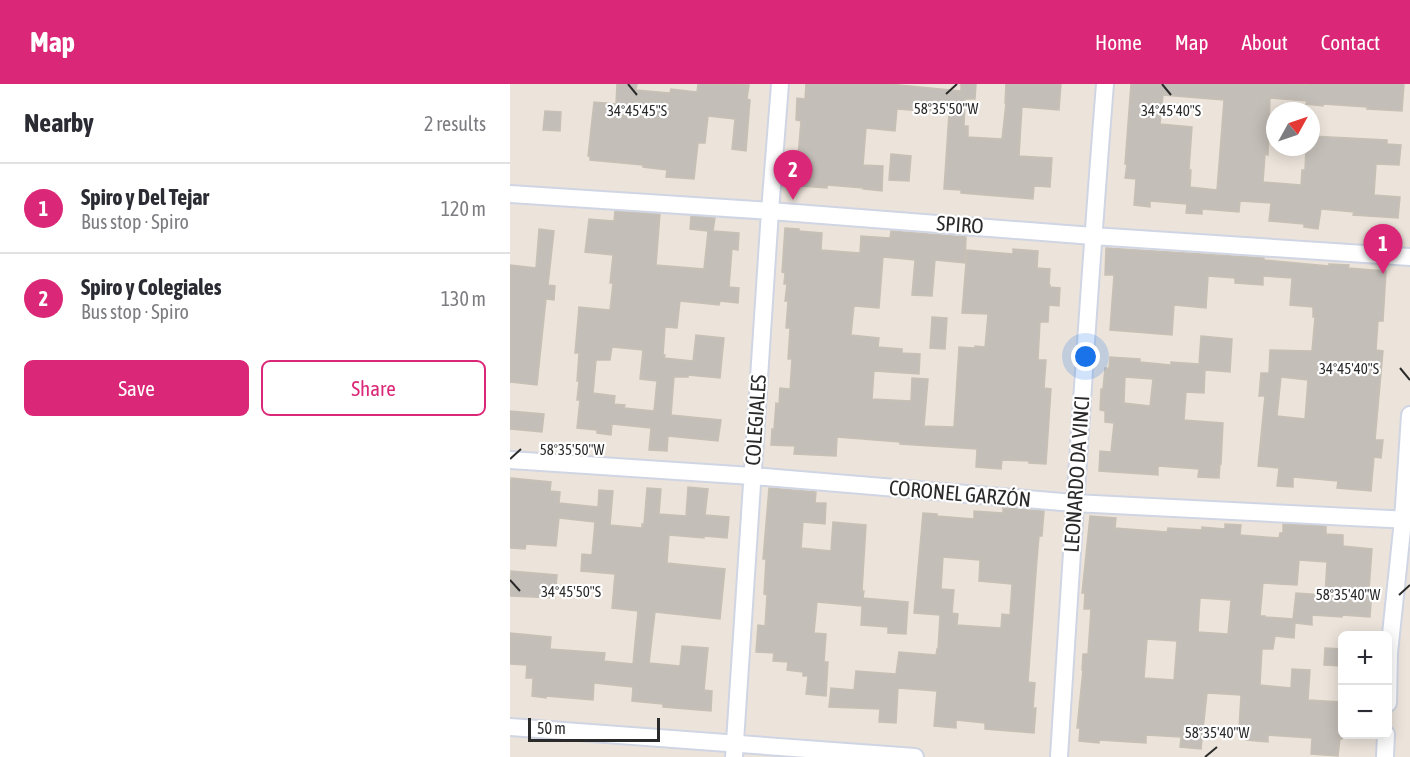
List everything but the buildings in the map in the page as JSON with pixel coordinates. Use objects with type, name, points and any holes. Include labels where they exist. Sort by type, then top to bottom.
[{"type":"street","name":"COLEGIALES","points":[[734,750],[780,84]]},
{"type":"street","name":"LEONARDO DA VINCI","points":[[1059,757],[1074,503],[1105,84]]},
{"type":"street","name":"SPIRO","points":[[510,194],[1093,236],[1410,256]]},
{"type":"street","points":[[1388,685],[1389,653],[1407,520],[1410,416]]},
{"type":"street","name":"CORONEL GARZÓN","points":[[510,460],[752,476],[1074,503],[1407,520]]},
{"type":"street","points":[[510,727],[734,750],[915,757]]},
{"type":"street","points":[[1385,757],[1386,739]]},
{"type":"place","name":"Spiro y Colegiales","points":[[793,200]]},
{"type":"place","name":"Spiro y Del Tejar","points":[[1383,274]]}]
